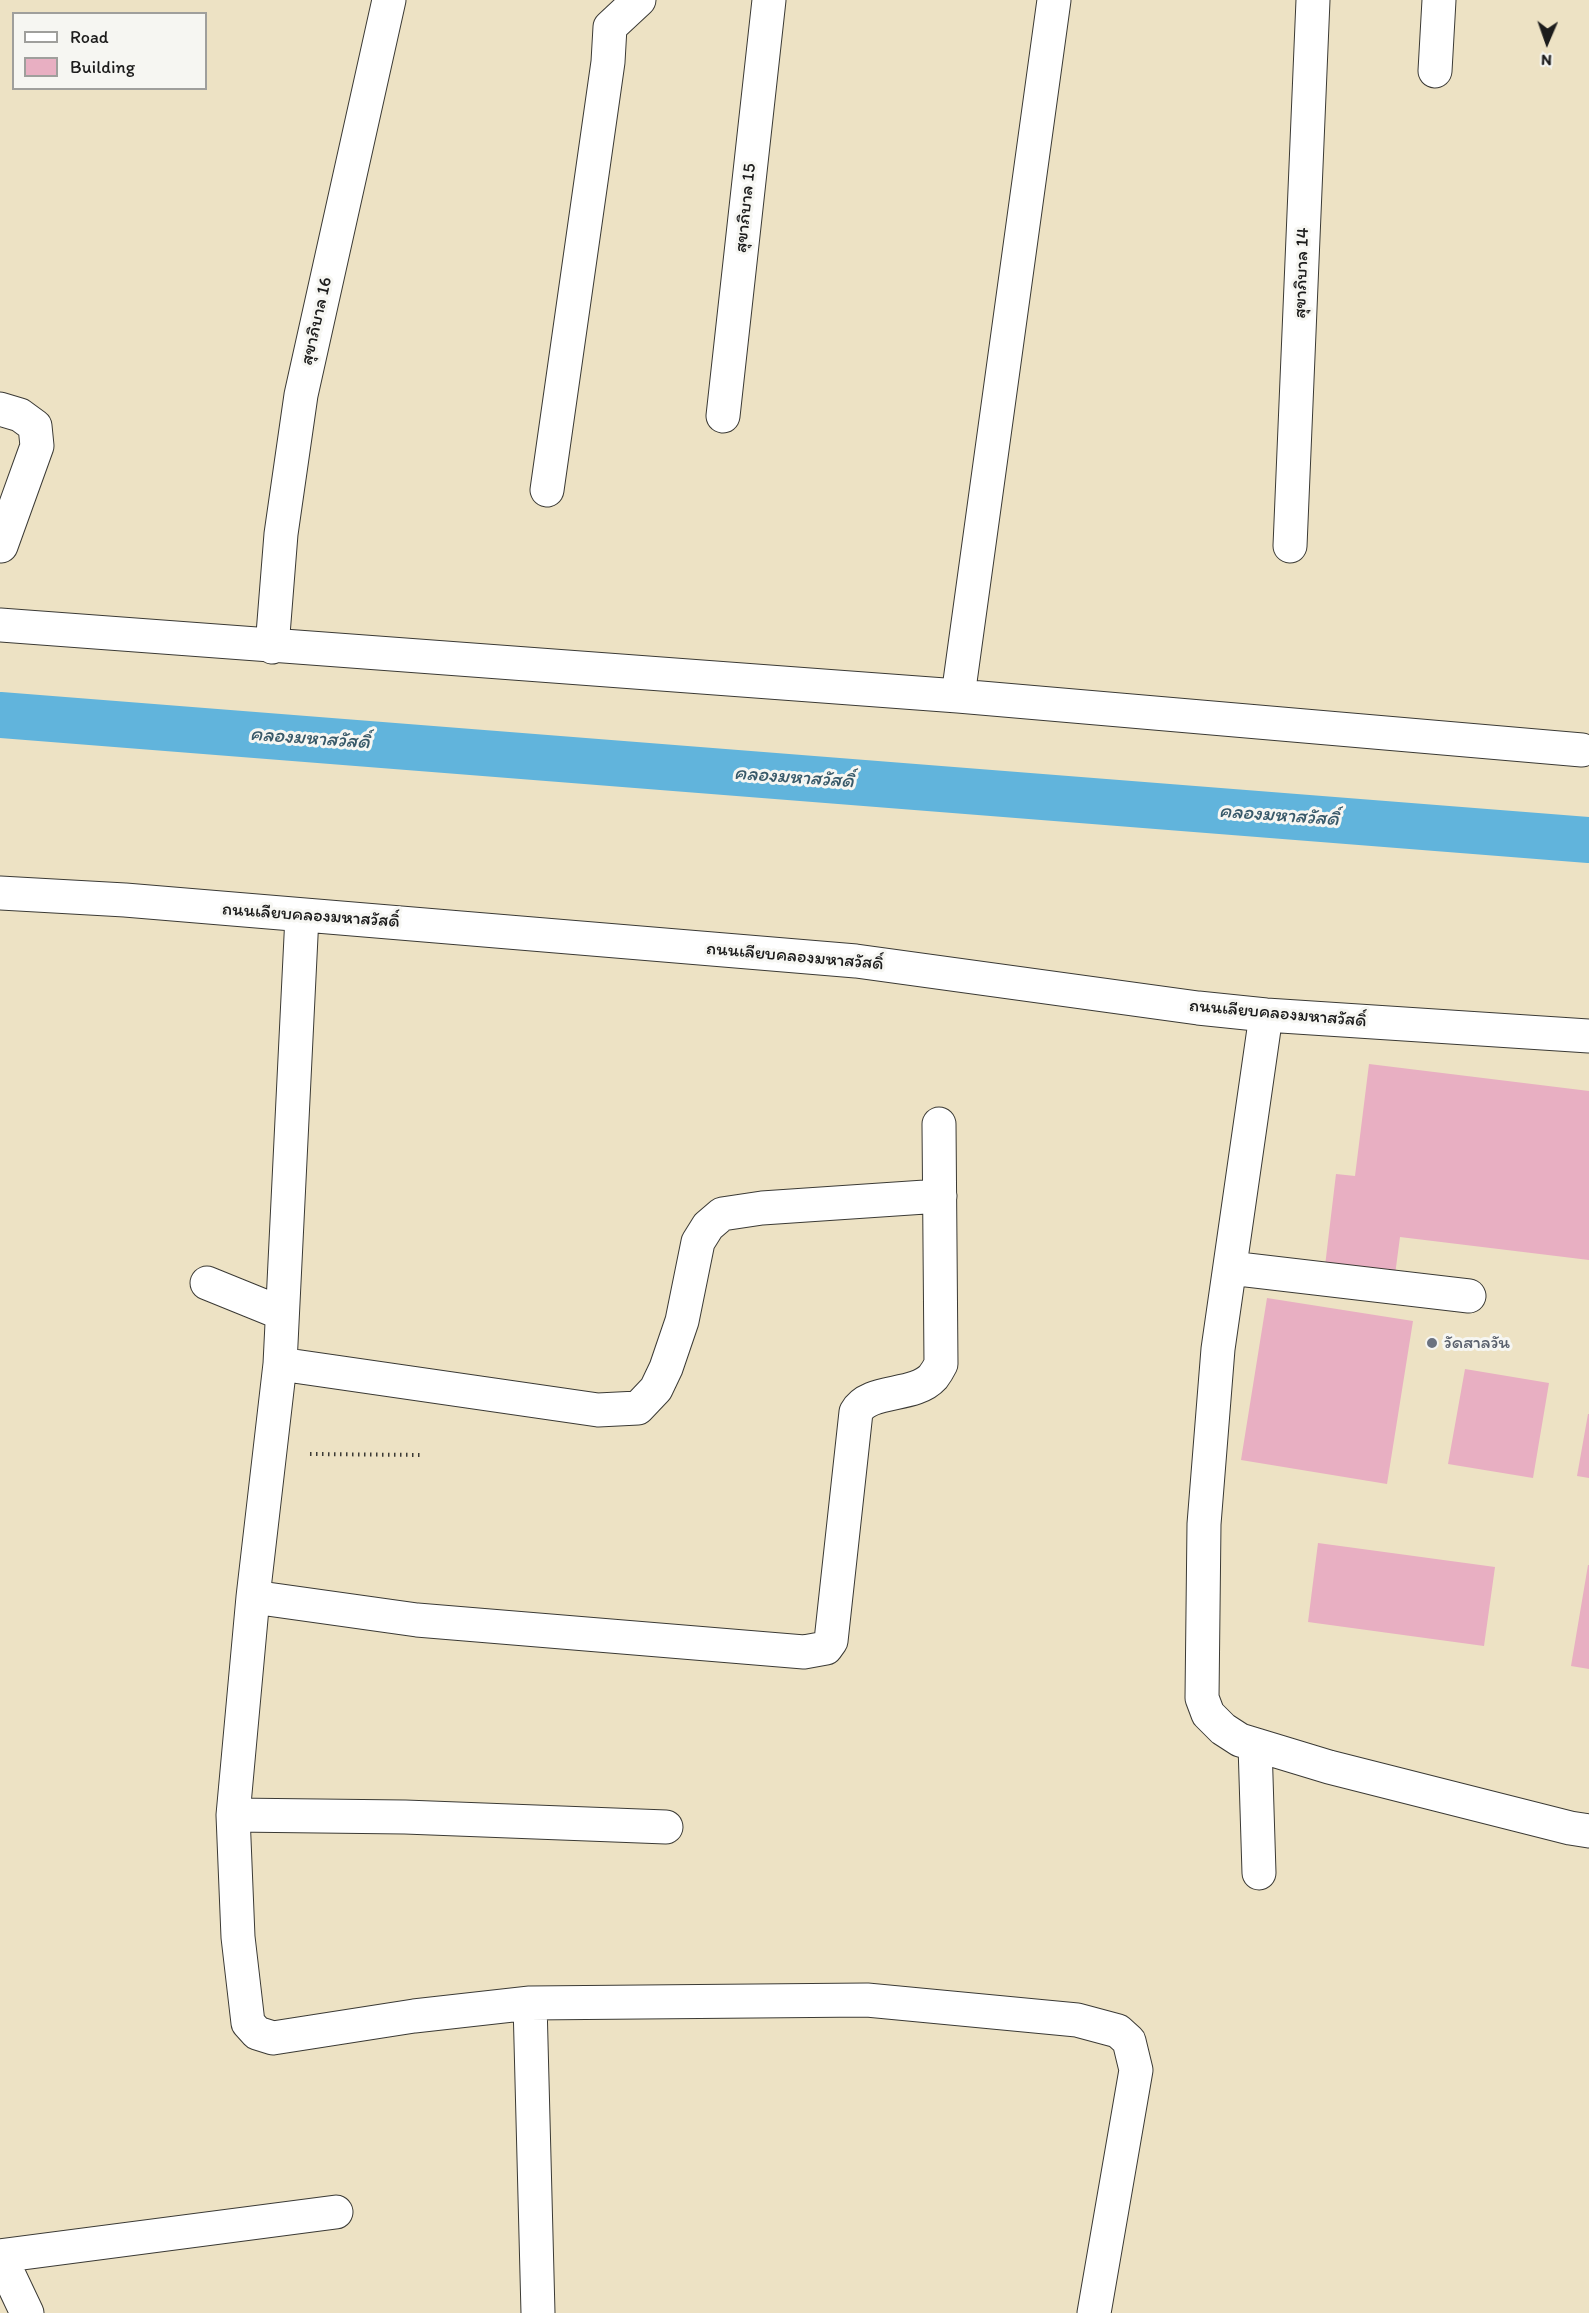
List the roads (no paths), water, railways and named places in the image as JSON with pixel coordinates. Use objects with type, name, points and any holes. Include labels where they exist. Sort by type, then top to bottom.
[{"type":"street","name":"สุขาภิบาล 16","points":[[273,647],[281,534],[301,396],[389,0]]},
{"type":"street","points":[[547,490],[608,62],[610,27],[639,0]]},
{"type":"street","name":"สุขาภิบาล 15","points":[[723,416],[769,0]]},
{"type":"street","points":[[958,696],[1054,0]]},
{"type":"street","name":"สุขาภิบาล 14","points":[[1290,546],[1313,0]]},
{"type":"street","points":[[1435,71],[1439,0]]},
{"type":"street","points":[[0,409],[20,415],[35,426],[37,446],[0,546]]},
{"type":"street","points":[[0,625],[958,696],[1582,750]]},
{"type":"street","name":"ถนนเลียบคลองมหาสวัสดิ์","points":[[0,892],[125,900],[856,961],[1198,1008],[1266,1015],[1589,1036]]},
{"type":"street","points":[[302,916],[280,1364],[253,1597],[233,1815],[241,1959],[248,2023],[257,2033],[273,2038],[414,2016],[530,2003],[867,2000],[1077,2020],[1118,2031],[1129,2041],[1136,2070],[1094,2313]]},
{"type":"street","points":[[1266,1015],[1218,1349],[1204,1524],[1202,1698],[1208,1714],[1222,1729],[1240,1740],[1255,1745],[1329,1767],[1548,1823],[1589,1831]]},
{"type":"street","points":[[253,1597],[417,1620],[804,1652],[826,1648],[831,1641],[856,1412],[860,1405],[870,1399],[921,1385],[933,1377],[941,1364],[939,1124]]},
{"type":"street","points":[[280,1364],[598,1410],[638,1408],[656,1389],[666,1368],[682,1321],[698,1242],[708,1226],[722,1214],[762,1208],[940,1196]]},
{"type":"street","points":[[1230,1268],[1469,1296]]},
{"type":"street","points":[[207,1283],[281,1313]]},
{"type":"street","points":[[1255,1745],[1259,1873]]},
{"type":"street","points":[[233,1815],[405,1817],[666,1827]]},
{"type":"street","points":[[530,2003],[538,2313]]},
{"type":"street","points":[[27,2313],[0,2256],[336,2212]]},
{"type":"waterway","name":"คลองมหาสวัสดิ์","points":[[0,715],[1589,840]]},
{"type":"place","name":"วัดสาลวัน","points":[[1432,1343]]}]
